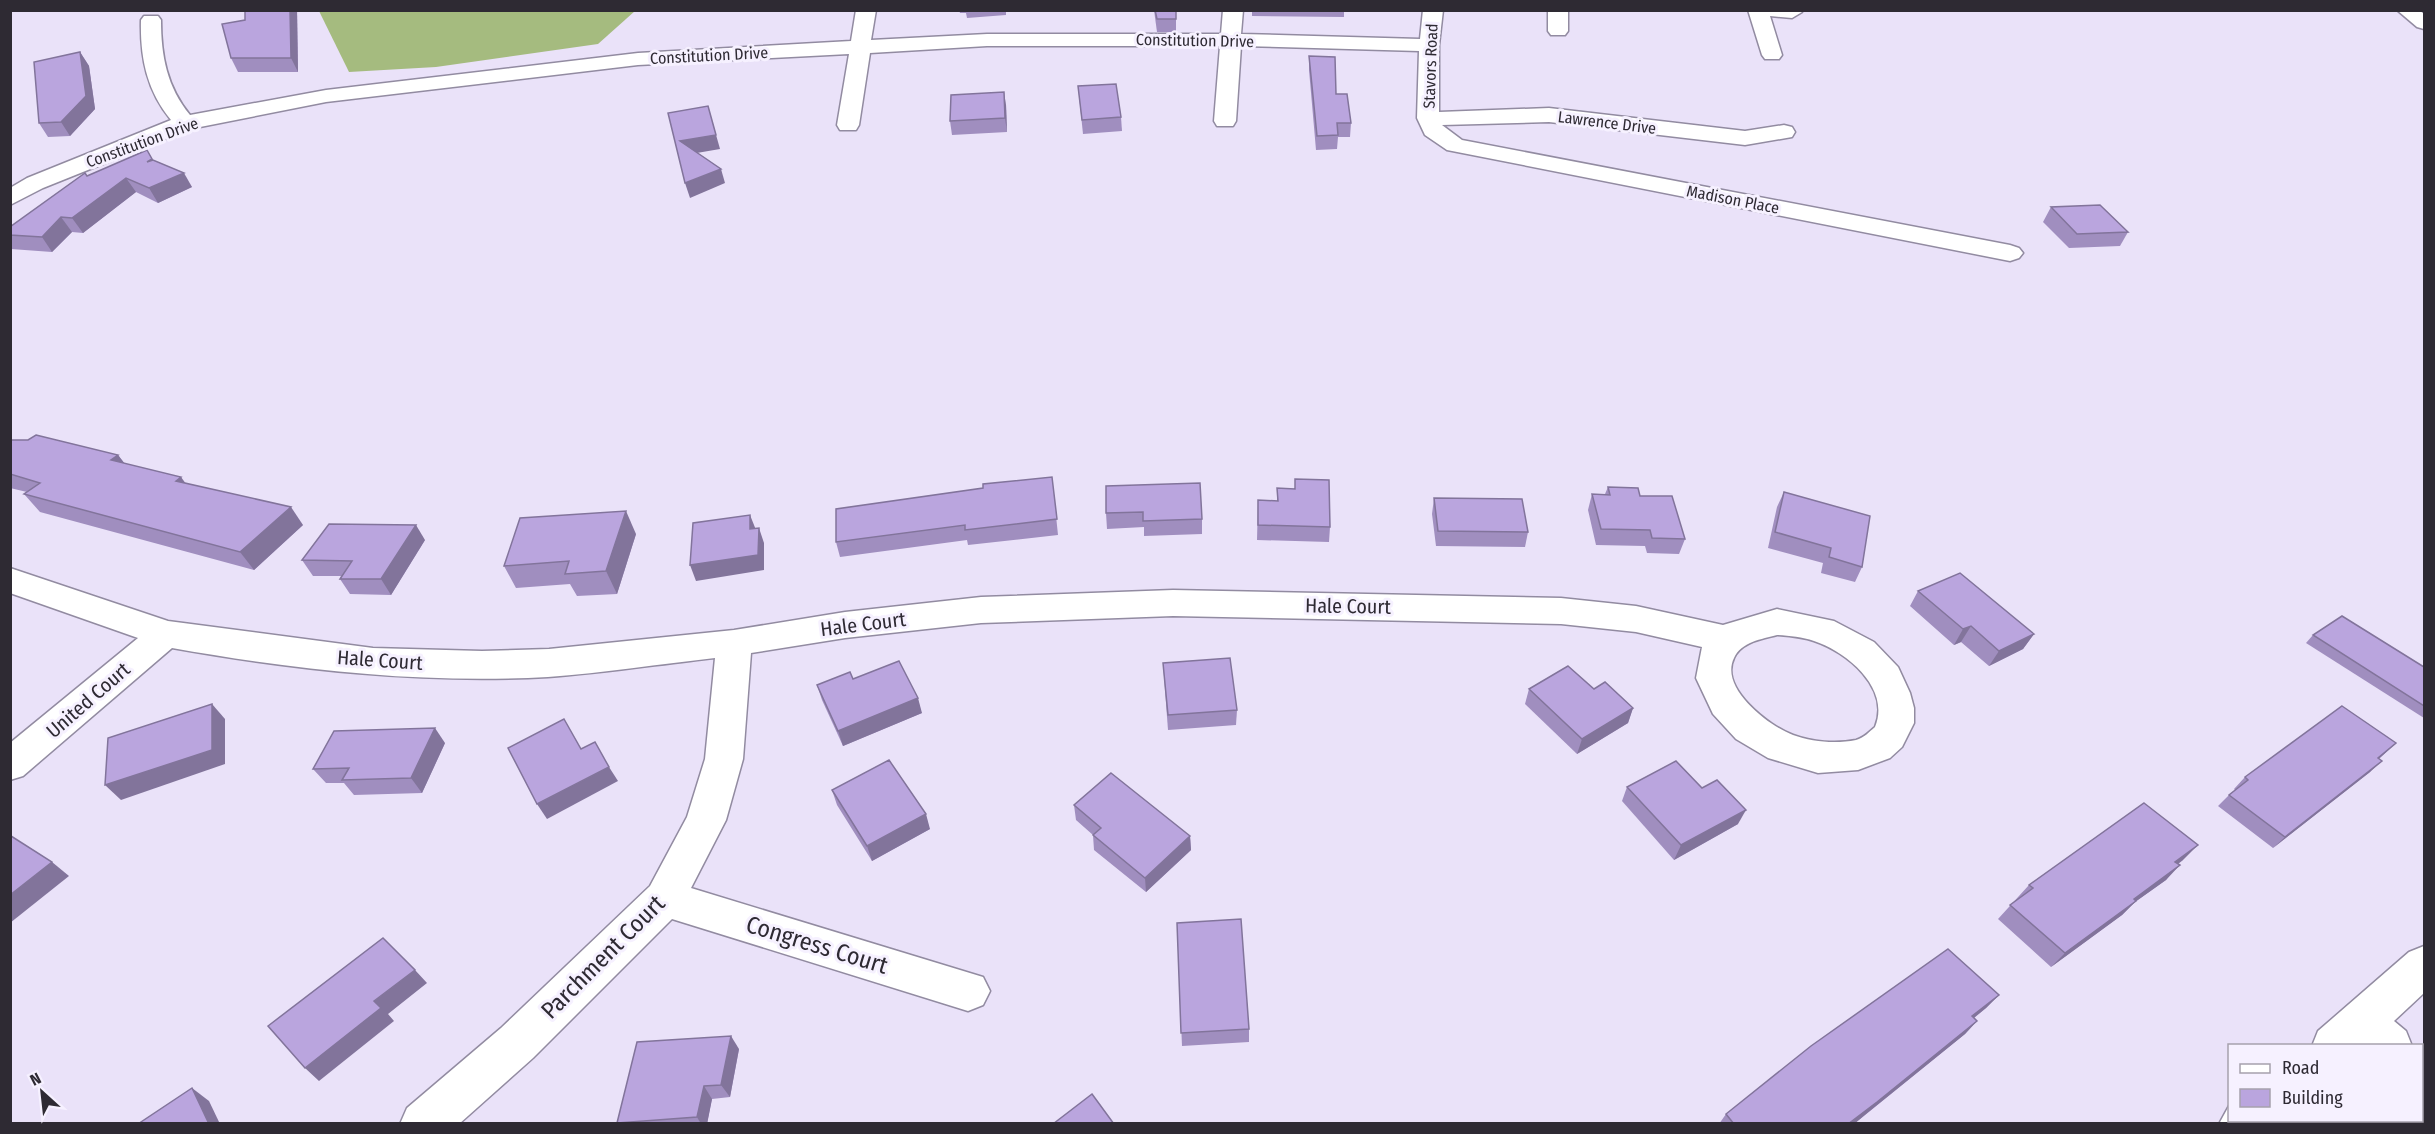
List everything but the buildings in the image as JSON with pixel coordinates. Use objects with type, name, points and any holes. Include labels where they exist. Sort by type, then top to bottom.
[{"type":"street","points":[[848,125],[866,10]]},
{"type":"street","points":[[1225,121],[1233,10]]},
{"type":"street","name":"Stavors Road","points":[[1433,10],[1428,45],[1428,118],[1433,130],[1455,145]]},
{"type":"street","points":[[1558,10],[1558,32]]},
{"type":"street","points":[[1758,10],[1772,55]]},
{"type":"street","points":[[1768,10],[1792,12]]},
{"type":"street","points":[[2406,10],[2424,23]]},
{"type":"street","points":[[151,20],[153,60],[157,75],[168,102],[184,123]]},
{"type":"street","name":"Constitution Drive","points":[[10,198],[35,183],[184,123],[326,96],[638,59],[1008,39],[1231,40],[1428,45]]},
{"type":"street","name":"Lawrence Drive","points":[[1428,118],[1453,120],[1518,114],[1549,115],[1745,138],[1784,132]]},
{"type":"street","name":"Madison Place","points":[[1455,145],[2010,253]]},
{"type":"street","name":"Hale Court","points":[[10,580],[166,634],[225,644],[373,662],[482,665],[549,663],[734,644],[845,625],[981,610],[1173,603],[1561,610],[1636,619],[1726,639]]},
{"type":"street","points":[[1777,622],[1799,623],[1842,638],[1877,665],[1889,682],[1896,700],[1897,716],[1892,732],[1881,745],[1864,754],[1844,758],[1822,759],[1774,746],[1735,718],[1722,701],[1715,684],[1713,667],[1717,652],[1726,639],[1740,630],[1757,624],[1777,622]]},
{"type":"street","name":"United Court","points":[[10,765],[166,634]]},
{"type":"street","name":"Parchment Court","points":[[423,1124],[517,1043],[665,899],[706,820],[724,759],[734,644]]},
{"type":"street","name":"Congress Court","points":[[665,899],[968,991]]},
{"type":"street","points":[[2362,1038],[2414,975]]},
{"type":"green space","points":[[319,11],[635,11],[598,44],[436,67],[349,72]]}]
